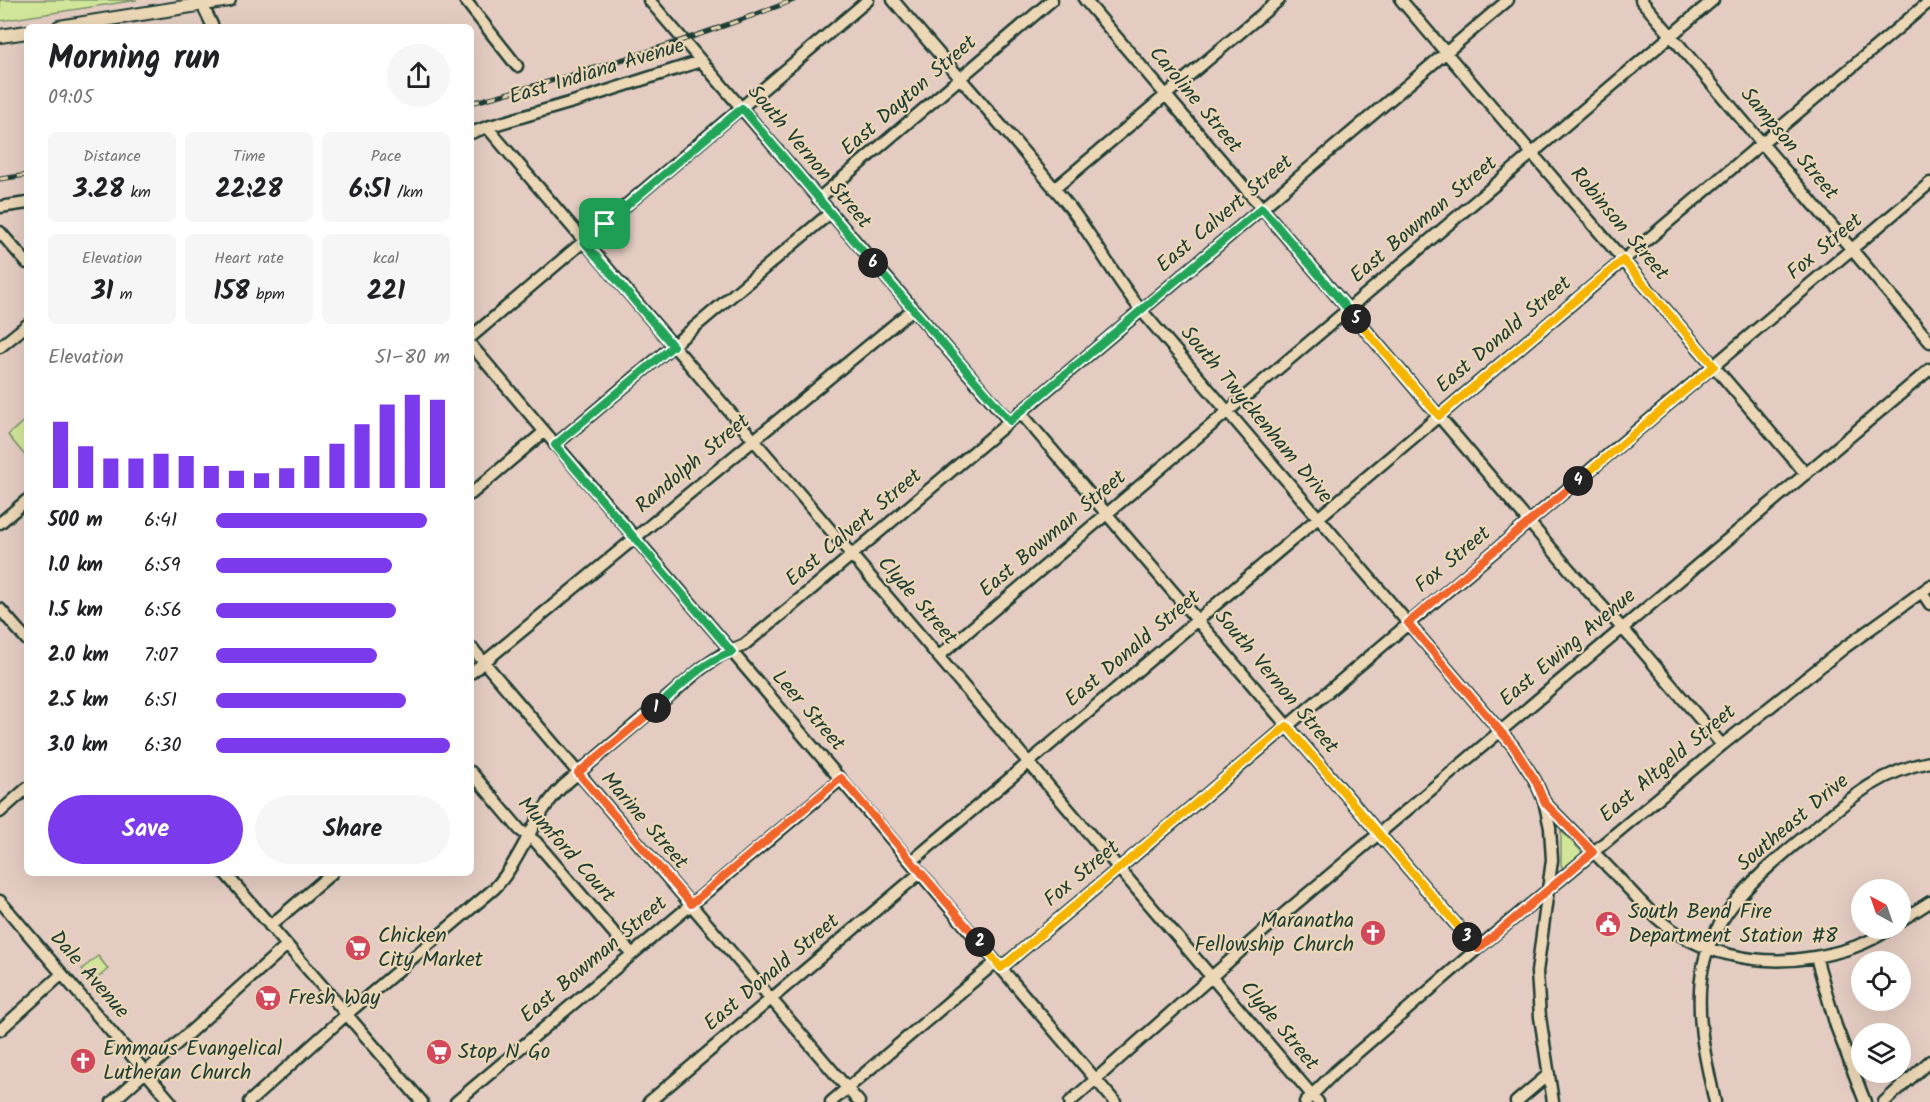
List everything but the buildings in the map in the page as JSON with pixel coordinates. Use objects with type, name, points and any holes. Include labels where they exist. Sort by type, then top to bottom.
[{"type":"main road","points":[[78,24],[229,0]]},
{"type":"main road","points":[[0,36],[24,32]]},
{"type":"street","points":[[465,0],[517,66]]},
{"type":"street","name":"South Vernon Street","points":[[649,0],[1010,421]]},
{"type":"street","points":[[474,334],[868,0]]},
{"type":"street","name":"South Twyckenham Drive","points":[[893,0],[1054,189],[1097,244],[1116,278],[1141,310],[1513,746],[1535,780],[1545,803],[1657,918],[1684,936],[1709,948],[1747,959],[1775,961],[1816,957],[1852,949],[1873,939]]},
{"type":"street","name":"East Dayton Street","points":[[818,199],[1052,0]]},
{"type":"street","name":"Caroline Street","points":[[1085,0],[1722,745]]},
{"type":"street","points":[[1054,189],[1279,0]]},
{"type":"street","name":"Robinson Street","points":[[1401,0],[1806,474]]},
{"type":"street","name":"East Calvert Street","points":[[249,1102],[347,1014],[495,888],[514,864],[545,804],[563,786],[702,668],[721,655],[744,645],[763,630],[1508,0]]},
{"type":"street","name":"Sampson Street","points":[[1641,0],[1930,342]]},
{"type":"street","name":"East Bowman Street","points":[[939,656],[1713,0]]},
{"type":"street","name":"East Donald Street","points":[[911,862],[1930,1]]},
{"type":"street","points":[[202,4],[212,24]]},
{"type":"street","name":"East Indiana Avenue","points":[[474,132],[701,60]]},
{"type":"street","name":"Clyde Street","points":[[487,127],[1119,868],[1311,1100]]},
{"type":"street","name":"Fox Street","points":[[831,1102],[1119,868],[1930,183]]},
{"type":"street","points":[[0,207],[24,203]]},
{"type":"street","points":[[555,445],[830,213]]},
{"type":"street","points":[[0,232],[24,260]]},
{"type":"street","name":"Randolph Street","points":[[474,670],[913,309]]},
{"type":"street","points":[[0,347],[24,327]]},
{"type":"street","name":"Leer Street","points":[[474,349],[1115,1102]]},
{"type":"street","name":"East Ewing Avenue","points":[[1070,1102],[1211,977],[1500,730],[1930,369]]},
{"type":"street","name":"South Vernon Street","points":[[1020,412],[1478,949]]},
{"type":"street","points":[[474,491],[544,432]]},
{"type":"street","points":[[0,523],[24,503]]},
{"type":"street","points":[[1926,589],[1930,604]]},
{"type":"street","name":"East Altgeld Street","points":[[1311,1100],[1335,1072],[1593,852],[1844,648],[1926,589]]},
{"type":"street","points":[[0,609],[24,637]]},
{"type":"street","name":"Marine Street","points":[[474,650],[859,1102]]},
{"type":"street","name":"Southeast Drive","points":[[1715,1102],[1704,1045],[1700,1003],[1704,965],[1709,948],[1728,912],[1762,872],[1844,803],[1870,784],[1901,769],[1930,762]]},
{"type":"street","name":"Mumford Court","points":[[474,776],[520,830],[536,842],[632,954]]},
{"type":"street","name":"East Bowman Street","points":[[456,1102],[841,778]]},
{"type":"street","points":[[0,812],[24,791]]},
{"type":"street","points":[[1545,803],[1550,828],[1552,860],[1537,972],[1540,1017],[1553,1102]]},
{"type":"street","name":"East Donald Street","points":[[649,1102],[920,873]]},
{"type":"street","points":[[228,876],[422,1102]]},
{"type":"street","points":[[270,926],[328,876]]},
{"type":"street","name":"Dale Avenue","points":[[0,901],[171,1102]]},
{"type":"street","points":[[1911,914],[1930,902]]},
{"type":"street","points":[[112,1102],[287,945]]},
{"type":"street","points":[[1816,957],[1836,1026],[1865,1102]]},
{"type":"street","points":[[0,1030],[62,974]]},
{"type":"street","points":[[1884,1102],[1930,1061]]},
{"type":"street","points":[[1516,1102],[1549,1074]]},
{"type":"green space","points":[[0,0],[137,0],[0,21]]},
{"type":"green space","points":[[24,421],[24,454],[8,435]]},
{"type":"green space","points":[[1561,831],[1581,851],[1581,854],[1563,868],[1561,865]]},
{"type":"green space","points":[[98,956],[108,969],[93,982],[82,969]]},
{"type":"railway","points":[[474,102],[634,56],[794,0]]},
{"type":"railway","points":[[0,179],[24,175]]},
{"type":"place","name":"South Bend Fire Department Station #8","points":[[1608,924]]},
{"type":"place","name":"Maranatha Fellowship Church","points":[[1373,933]]},
{"type":"place","name":"Chicken City Market","points":[[358,948]]},
{"type":"place","name":"Fresh Way","points":[[268,998]]},
{"type":"place","name":"Stop N Go","points":[[439,1052]]},
{"type":"place","name":"Emmaus Evangelical Lutheran Church","points":[[83,1061]]},
{"type":"route","points":[[742,108],[1010,421],[1262,208],[1439,416],[1623,260],[1714,366],[1408,623],[1513,746],[1535,780],[1545,803],[1593,852],[1478,949],[1287,726],[1001,968],[841,778],[691,904],[578,773],[702,668],[721,655],[732,652],[555,445],[673,346],[584,242],[605,224],[742,108]]}]
